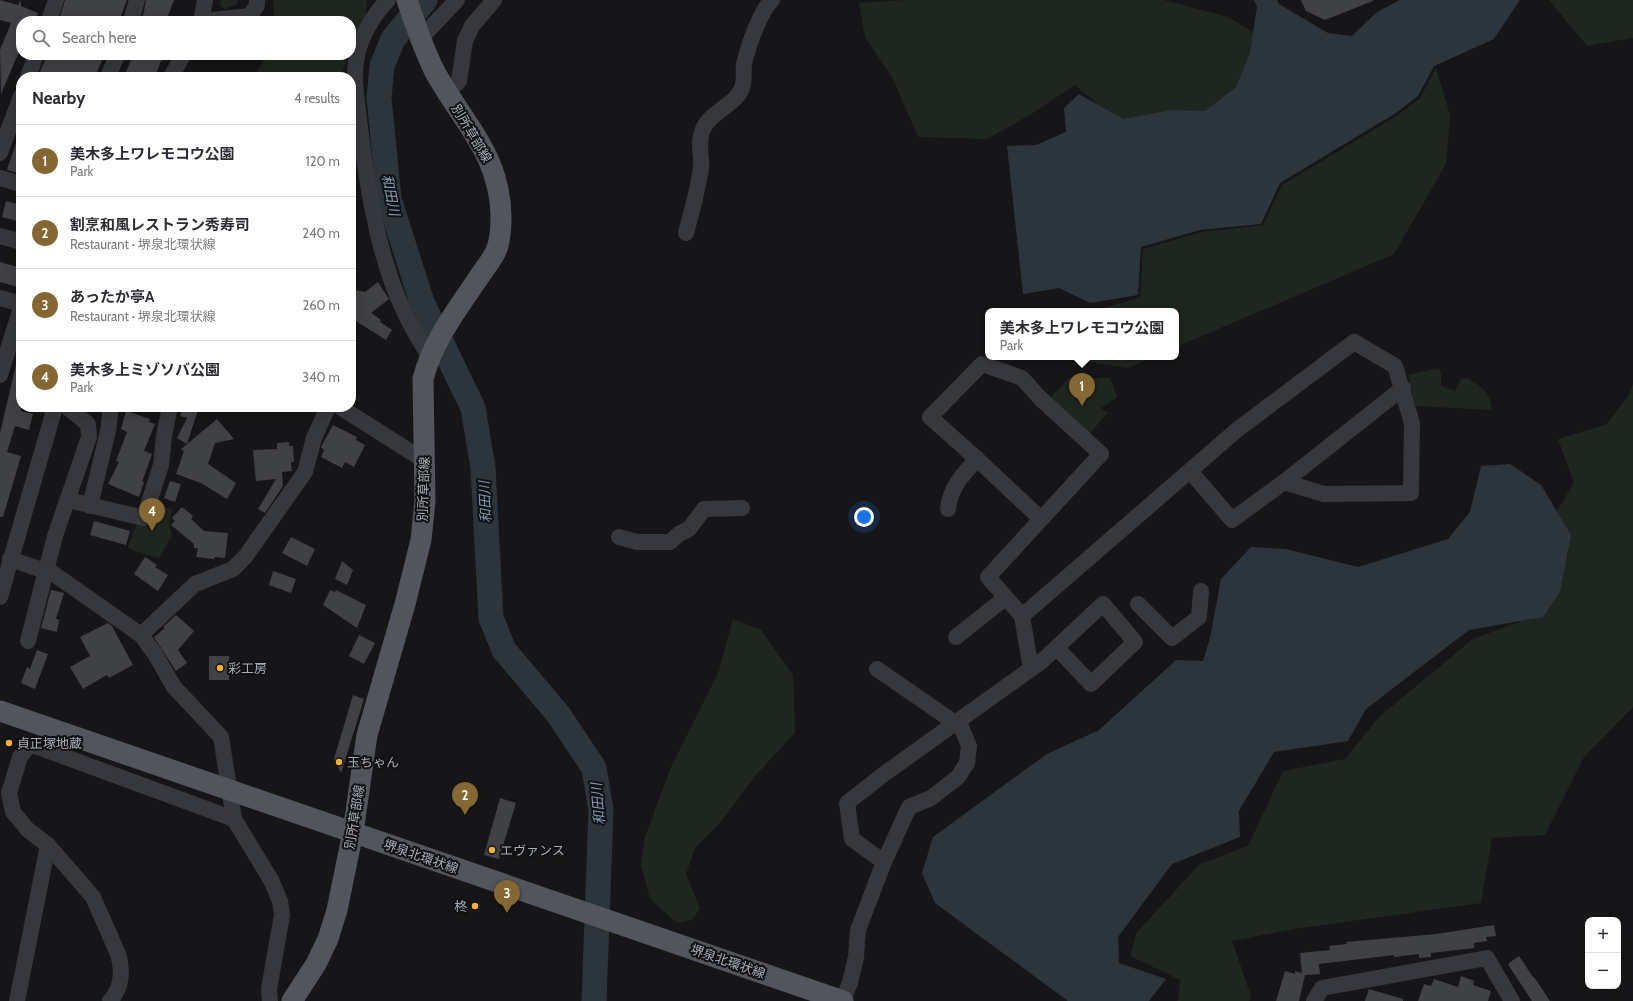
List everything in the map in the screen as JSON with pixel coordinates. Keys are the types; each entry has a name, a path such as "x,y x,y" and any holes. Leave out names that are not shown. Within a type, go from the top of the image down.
{"main road":[{"name":"別所草部線","path":"292,1001 316,964 328,939 337,910 353,832 367,735 405,604 420,540 425,501 423,379 431,353 453,316 496,251 501,224 501,201 492,164 477,135 447,92 419,36 407,0"},
{"name":"堺泉北環状線","path":"0,711 842,1001"}],"street":[{"path":"51,16 56,0"},
{"path":"132,16 137,0"},
{"path":"202,16 205,0"},
{"path":"250,16 257,5 257,0"},
{"path":"355,72 358,52 363,39 379,10 388,0"},
{"path":"419,36 457,0"},
{"path":"447,92 459,80 464,41 472,26 494,0"},
{"path":"686,233 701,166 699,141 703,128 717,111 734,99 743,87 744,64 758,24 767,4 772,0"},
{"path":"30,72 34,60"},
{"path":"110,72 115,60"},
{"path":"174,72 180,60"},
{"path":"356,83 364,166 384,256 402,308 431,353"},
{"path":"0,153 16,110"},
{"path":"0,178 16,183"},
{"path":"0,236 16,241"},
{"path":"0,298 16,303"},
{"path":"0,375 16,324"},
{"path":"1022,616 1238,429 1354,342 1395,366 1403,388 1412,423 1411,493 1324,494 1284,482"},
{"path":"1031,669 1022,616 988,577 1101,454 1040,398 1022,378 982,364 930,417 1041,519"},
{"path":"1190,471 1232,520 1284,482 1403,388"},
{"path":"0,597 8,554 53,412"},
{"path":"28,641 55,536 89,437 90,431 88,424 73,412"},
{"path":"90,506 108,431 110,412"},
{"path":"68,500 144,518 161,465 165,429 169,412"},
{"path":"141,635 195,584 233,569 245,558 305,472 314,438 326,412"},
{"path":"348,412 425,461"},
{"path":"948,509 948,503 957,482 977,459"},
{"path":"618,537 637,542 670,542 679,534 689,529 704,510 742,508"},
{"path":"8,554 47,571 141,635 155,654 174,688 222,737 234,819 271,880 280,901 282,915 269,989 270,1001"},
{"path":"1138,604 1172,638 1199,617 1201,591"},
{"path":"956,637 1005,598"},
{"path":"884,862 852,839 847,803 884,774 1031,669 1057,648 1103,604 1135,642 1091,684 1057,648"},
{"path":"842,1001 850,983 858,930 884,862 909,807 931,798 958,777 967,763 969,746 961,727 877,669"},
{"path":"110,1001 118,988 121,977 121,963 93,897 48,845 28,830 13,812 9,793 20,757 30,744 234,819"},
{"path":"17,1001 48,845"},
{"path":"1314,1001 1322,988 1487,958 1512,1001"}],"shaded area":[{"path":"221,0 238,0 236,5 225,9 220,6"},
{"path":"273,0 366,0 366,16 356,37 356,16 274,16"},
{"path":"905,0 1164,0 1228,17 1261,37 1240,98 1198,122 1123,126 1075,85 1030,115 987,139 918,137 892,77 865,37 859,3"},
{"path":"1254,0 1277,0 1279,4 1328,33 1352,36 1377,12 1400,0 1520,0 1494,39 1434,66 1418,96 1396,113 1280,183 1261,224 1200,230 1141,247 1138,295 1090,303 1059,288 1023,294 1007,146 1036,145 1066,132 1064,108 1079,94 1123,119 1172,110 1205,111 1236,87 1250,53 1257,7"},
{"path":"1549,0 1633,0 1633,38 1587,46"},
{"path":"264,60 346,60 343,72 256,72"},
{"path":"1436,68 1450,115 1446,164 1394,254 1179,346 1179,308 1105,308 1140,297 1143,249 1202,232 1263,225 1282,185 1398,115 1420,98"},
{"path":"1084,360 1146,360 1128,368"},
{"path":"1439,368 1441,374 1441,386 1455,391 1461,379 1467,378 1484,390 1490,399 1492,410 1415,406 1408,375"},
{"path":"1069,378 1110,378 1117,397 1101,408 1108,413 1090,433 1051,397"},
{"path":"1633,384 1633,707 1584,757 1545,835 1492,838 1481,903 1294,929 1232,941 1251,996 1249,1001 1178,1001 1180,980 1130,956 1137,932 1200,864 1248,846 1283,771 1345,759 1379,717 1473,639 1540,614 1568,553 1554,516 1574,483 1558,439 1607,424 1630,393"},
{"path":"1510,464 1541,485 1571,535 1560,592 1543,617 1469,630 1366,709 1348,741 1274,752 1239,811 1240,837 1172,864 1118,937 1119,963 1166,979 1149,1001 1068,1001 935,903 922,873 933,837 1047,754 1099,730 1176,660 1203,661 1210,638 1221,579 1251,547 1286,549 1358,567 1448,539 1470,512 1481,466"},
{"path":"157,505 172,509 169,525 172,536 159,558 134,551 128,547 137,523 150,527"},
{"path":"733,619 761,630 793,675 795,733 756,775 720,823 695,848 686,874 700,909 692,920 677,923 650,899 641,866 645,837 671,767 719,671"}],"building":[{"path":"0,0 18,5 21,0 21,6 38,13 37,16 16,16 16,59 1,94 0,50 11,23 0,20"},
{"path":"65,0 127,0 121,16 60,16"},
{"path":"146,0 174,0 168,16 143,16"},
{"path":"1301,0 1373,1 1325,20 1306,11"},
{"path":"45,60 102,60 97,72 40,72"},
{"path":"131,60 161,60 157,72 126,72"},
{"path":"16,143 16,173 7,170"},
{"path":"6,201 16,204 16,221 2,217"},
{"path":"0,262 16,267 16,287 0,282"},
{"path":"378,282 389,299 371,313 381,320 380,322 392,330 386,340 356,321 356,290 365,292"},
{"path":"16,364 16,412 33,414 29,430 15,426 7,452 21,456 3,517 0,517 0,433"},
{"path":"126,412 150,419 149,422 155,424 144,451 152,454 142,482 144,482 139,497 108,484 119,462 116,461 127,432 121,429"},
{"path":"181,412 197,412 187,444 177,438 187,418 180,416"},
{"path":"217,419 234,439 215,443 208,464 236,483 227,499 201,483 176,474 184,451 181,449"},
{"path":"333,425 357,437 356,440 365,445 354,467 345,462 342,468 321,457 324,450 321,447"},
{"path":"289,442 289,446 293,446 294,462 291,462 292,471 282,472 283,486 265,513 258,509 276,479 256,481 253,450 277,449 277,443"},
{"path":"170,481 181,484 175,502 164,498"},
{"path":"182,507 193,516 191,519 204,531 228,533 225,558 215,557 214,559 196,557 198,548 194,548 194,544 171,525 175,521 172,518"},
{"path":"94,521 130,531 126,545 90,535"},
{"path":"291,537 315,549 307,566 282,553"},
{"path":"145,557 157,565 155,567 168,575 158,591 134,574"},
{"path":"342,561 353,570 347,585 335,579"},
{"path":"273,571 296,579 291,593 269,585"},
{"path":"51,590 64,593 56,619 59,620 57,632 41,628"},
{"path":"330,590 335,592 336,590 366,605 357,628 323,605"},
{"path":"176,615 194,631 178,650 187,663 176,671 154,637 165,628 163,627"},
{"path":"108,623 112,626 133,665 109,678 107,675 83,689 70,667 90,656 80,637"},
{"path":"359,635 375,643 364,664 349,656"},
{"path":"37,650 48,654 35,689 21,683 27,667 30,669"},
{"path":"209,656 229,656 229,680 209,680"},
{"path":"353,695 364,699 341,773 334,759"},
{"path":"500,798 516,803 499,859 484,855"},
{"path":"1494,925 1496,936 1486,937 1487,941 1474,943 1474,948 1431,953 1431,957 1419,958 1419,954 1394,957 1394,955 1319,964 1320,974 1305,975 1299,1001 1276,1001 1285,971 1295,974 1295,971 1302,973 1300,953 1330,950 1329,946 1347,944 1346,942 1436,934"},
{"path":"1519,956 1550,1001 1532,1001 1509,966 1509,963"},
{"path":"1461,976 1474,981 1473,985 1491,991 1488,1001 1418,1001 1424,984 1431,986 1434,979 1458,987"},
{"path":"1369,989 1403,999 1403,1001 1365,1001"}],"waterway":[{"name":"和田川","path":"425,0 393,39 382,66 379,98 389,199 422,302 473,408 483,468 491,618 504,650 558,714 594,768 601,810 594,1001"}],"place":[{"name":"美木多上ワレモコウ公園","path":"1082,406"},
{"name":"美木多上ミゾソバ公園","path":"152,531"},
{"name":"彩工房","path":"220,668"},
{"name":"貞正塚地蔵","path":"9,743"},
{"name":"玉ちゃん","path":"339,762"},
{"name":"割烹和風レストラン秀寿司","path":"465,815"},
{"name":"エヴァンス","path":"492,850"},
{"name":"柊","path":"475,906"},
{"name":"あったか亭A","path":"507,913"}]}
